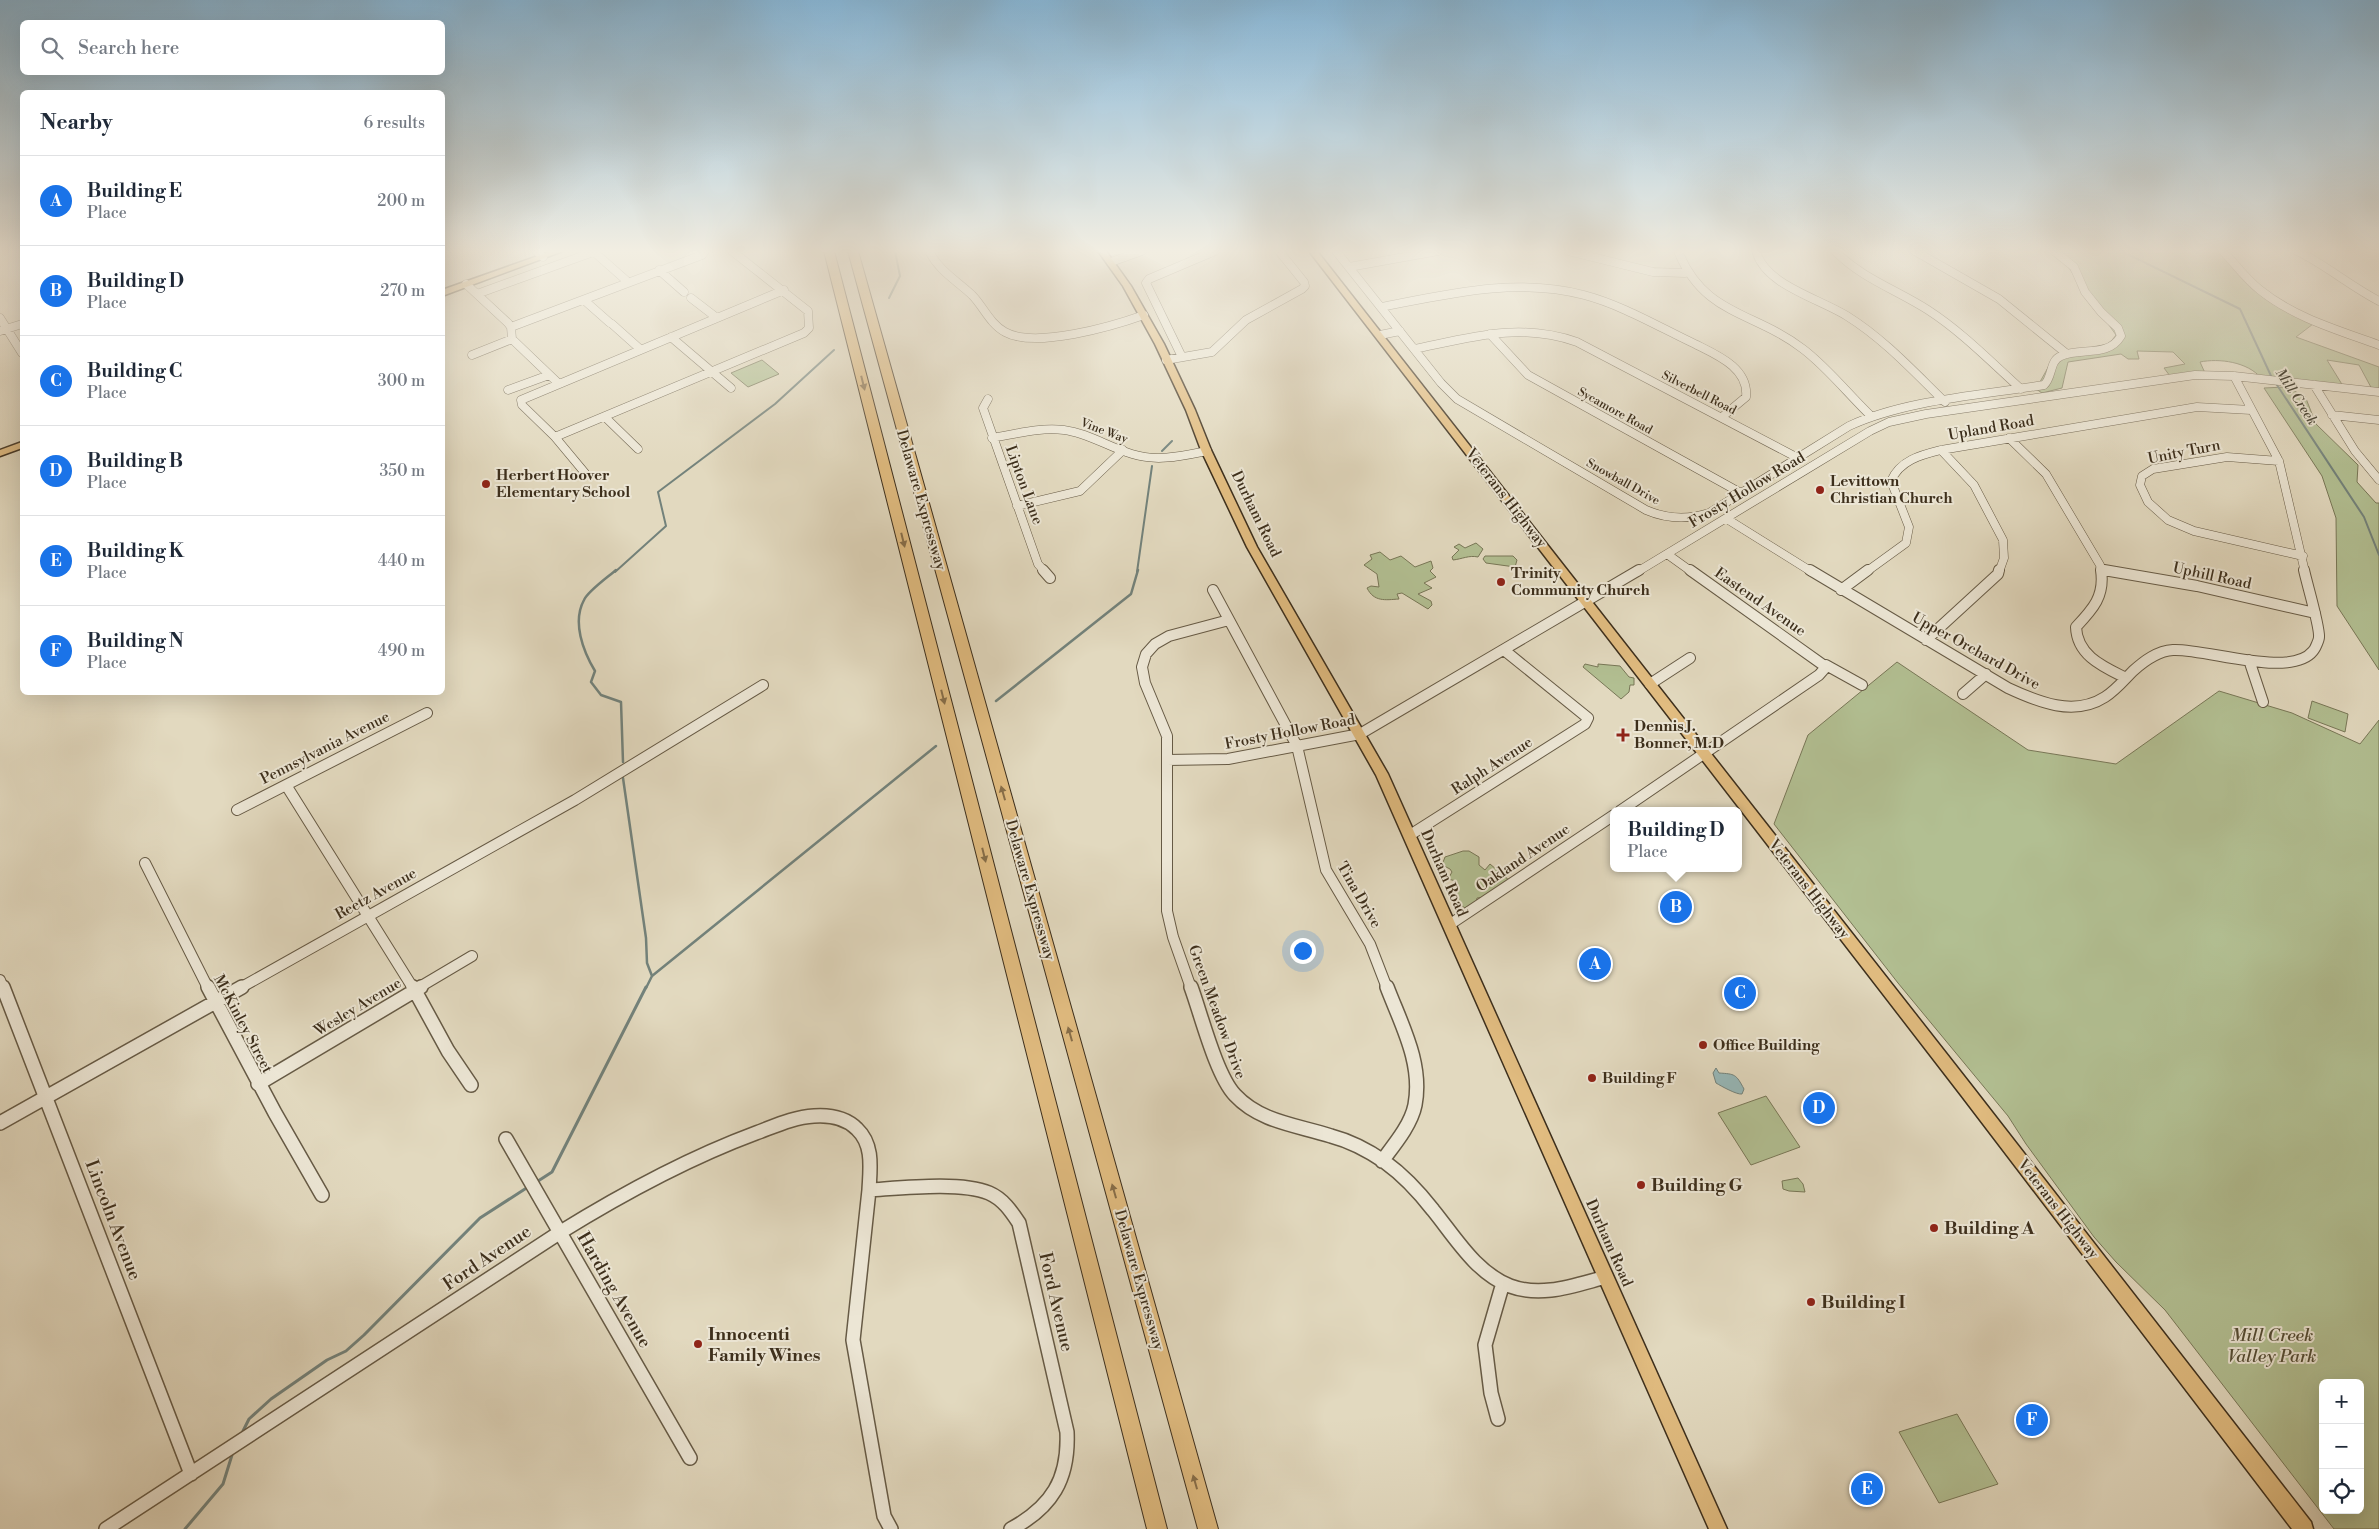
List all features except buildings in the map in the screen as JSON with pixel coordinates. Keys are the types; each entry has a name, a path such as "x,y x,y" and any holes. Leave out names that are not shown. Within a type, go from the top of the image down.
{"highway":[{"name":"Delaware Expressway","path":"846,322 1157,1529"},
{"name":"Delaware Expressway","path":"873,322 1208,1529"}],"main road":[{"name":"Durham Road","path":"1148,322 1188,403 1207,451 1237,510 1252,547 1382,774 1718,1529"},
{"name":"Veterans Highway","path":"1370,322 2304,1529"},
{"path":"0,453 20,446"}],"street":[{"path":"507,322 512,327 512,340 558,383"},
{"path":"512,327 524,322"},
{"path":"609,322 640,349"},
{"path":"585,473 555,437 522,405 521,400 706,322"},
{"path":"555,437 804,333 808,328 808,322"},
{"path":"996,322 1002,330 1010,335 1027,337 1090,331 1125,322"},
{"path":"1165,322 1182,357"},
{"path":"1166,360 1212,352 1243,322"},
{"name":"Snowball Drive","path":"1393,322 1441,383 1463,403 1652,512 1678,518 1696,517 1709,513 1849,426 1870,416 2021,389 2049,382 2057,358 2067,354"},
{"path":"1649,322 1734,367 1743,377 1747,386 1746,397 1722,418"},
{"path":"1757,322 1803,349 1870,416"},
{"path":"1856,322 1871,332 1945,402"},
{"path":"1945,322 2021,389"},
{"path":"2028,322 2067,354 2112,346 2121,336 2118,328 2112,322"},
{"path":"2321,322 2379,345"},
{"path":"20,325 4,330 20,350"},
{"name":"Silverbell Road","path":"1415,349 1524,329 1545,331 1567,337 1798,458"},
{"path":"1380,335 1400,331"},
{"name":"Sycamore Road","path":"1490,334 1528,375 1741,493"},
{"path":"671,337 731,388"},
{"path":"472,355 512,340"},
{"path":"508,390 549,375"},
{"name":"Frosty Hollow Road","path":"1167,760 1228,759 1360,734 1727,519 1870,431 1901,418 2169,377 2195,375 2234,376 2379,392"},
{"name":"Upper Orchard Drive","path":"1727,519 1841,590 1986,674 2036,700 2058,706 2090,705 2104,699 2150,656 2166,650 2190,650 2249,660 2288,663 2312,655 2318,646 2320,638 2303,556 2279,461 2234,376"},
{"path":"2314,386 2355,451 2379,480"},
{"name":"Lipton Lane","path":"988,399 983,408 992,438 1038,564 1050,578"},
{"name":"Upland Road","path":"1841,590 1906,543 1909,537 1909,525 1892,487 1892,476 1898,469 1926,453 2197,407 2251,410"},
{"path":"2332,415 2379,420"},
{"path":"606,417 638,449"},
{"name":"Vine Way","path":"992,438 1049,428 1067,430 1149,458 1169,458 1207,451"},
{"path":"2009,438 2051,481 2095,554 2102,570 2102,584 2098,599 2093,609 2076,627 2076,636 2087,654 2126,678"},
{"path":"1017,506 1080,491 1123,450"},
{"path":"1926,640 1998,574 2004,558 2003,540 1974,485 1941,450"},
{"name":"Unity Turn","path":"2279,461 2227,456 2153,469 2143,475 2140,488 2158,513 2183,528 2303,556"},
{"name":"Eastend Avenue","path":"1667,554 1826,665 1862,686"},
{"name":"Uphill Road","path":"2102,570 2197,586 2315,613"},
{"name":"Tina Drive","path":"1213,590 1297,746 1326,870 1370,944 1415,1062 1417,1092 1413,1112 1401,1135 1382,1161"},
{"name":"Green Meadow Drive","path":"1229,620 1164,638 1145,655 1141,665 1142,674 1166,730 1168,919 1224,1080 1241,1102 1264,1117 1339,1138 1382,1161 1415,1189 1463,1248 1491,1275 1503,1283 1526,1290 1548,1291 1606,1277"},
{"name":"Ralph Avenue","path":"1410,835 1585,724 1588,718 1504,650"},
{"path":"1650,684 1690,658"},
{"path":"2249,660 2263,702"},
{"path":"1626,807 1818,675 1826,665"},
{"path":"1963,694 1986,674"},
{"name":"Reetz Avenue","path":"0,1123 575,800 764,685"},
{"name":"Pennsylvania Avenue","path":"237,810 427,713"},
{"path":"286,785 414,990 448,1051 471,1085"},
{"name":"Oakland Avenue","path":"1449,925 1610,818"},
{"name":"McKinley Street","path":"145,863 214,1002 258,1084 322,1195"},
{"name":"Wesley Avenue","path":"258,1084 472,956"},
{"name":"Lincoln Avenue","path":"0,980 191,1474"},
{"name":"Ford Avenue","path":"106,1529 559,1233 625,1192 686,1161 743,1138 802,1118 814,1116 838,1118 856,1128 863,1136 871,1162 853,1340 884,1516 891,1529"},
{"name":"Harding Avenue","path":"506,1139 690,1458"},
{"name":"Ford Avenue","path":"869,1190 972,1187 996,1196 1014,1214 1018,1223 1068,1443 1063,1474 1056,1491 1035,1515 1011,1529"},
{"path":"1498,1419 1491,1393 1485,1346 1503,1283"}],"green space":[{"path":"2107,322 2310,322 2313,324 2296,337 2379,367 2379,391 2373,391 2359,365 2327,360 2343,386 2261,378 2249,368 2224,361 2200,362 2205,373 2170,376 2164,368 2185,364 2173,352 2137,351 2139,359 2128,359 2121,354 2068,362 2062,388 2042,393 2036,389 2055,355 2109,344 2116,335"},
{"path":"762,360 779,374 748,387 731,373"},
{"path":"2285,387 2305,396 2316,424 2358,465 2357,482 2376,503 2379,503 2379,670 2337,606 2336,518 2322,476 2264,388"},
{"path":"1476,543 1483,549 1478,557 1453,560 1452,557 1459,550 1454,547 1459,544 1465,548"},
{"path":"1380,552 1390,560 1401,556 1415,567 1431,561 1433,568 1430,571 1436,577 1424,583 1432,588 1418,594 1431,601 1432,605 1428,609 1402,593 1397,594 1399,599 1385,600 1377,598 1370,593 1367,588 1371,586 1379,587 1377,574 1364,565 1372,559 1370,555"},
{"path":"1485,556 1513,556 1517,560 1515,567 1486,563 1483,559"},
{"name":"Mill Creek Valley Park","path":"1897,662 2028,750 2116,764 2219,691 2292,713 2360,744 2379,720 2379,1529 2334,1529 2322,1514 2364,1514 2364,1379 2319,1379 2319,1510 2165,1310 2116,1262 2094,1237 2026,1144 2008,1116 1898,983 1774,824 1808,735"},
{"path":"1585,664 1598,667 1598,664 1620,666 1629,677 1634,678 1634,685 1630,685 1629,692 1621,699 1583,667"},
{"path":"2312,701 2348,714 2345,732 2308,718"},
{"path":"1469,851 1479,857 1479,865 1485,870 1490,864 1510,881 1485,897 1477,898 1476,903 1466,909 1456,901 1454,887 1458,884 1456,881 1448,879 1452,872 1442,865 1445,857"},
{"path":"1766,1096 1800,1147 1751,1165 1718,1113"},
{"path":"1798,1178 1803,1184 1805,1192 1783,1189 1782,1181"},
{"path":"1957,1414 1998,1484 1939,1503 1899,1432"}],"water":[{"path":"1716,1068 1719,1073 1732,1075 1739,1080 1744,1089 1742,1094 1733,1092 1716,1083 1713,1073"}],"waterway":[{"name":"Mill Creek","path":"2246,322 2272,378"},
{"path":"615,572 666,526 658,492 775,404 834,350"},
{"name":"Mill Creek","path":"2275,382 2364,517 2379,555"},
{"path":"1162,451 1172,441"},
{"path":"1137,572 1152,466"},
{"path":"616,570 586,596 581,609 579,627 583,646 595,671 591,682 601,695 621,702 623,762"},
{"path":"996,701 1131,594 1138,570"},
{"path":"652,976 936,746"},
{"path":"623,778 646,938 647,963 652,976"},
{"path":"646,988 652,976"},
{"path":"535,1183 552,1172 646,987"},
{"path":"243,1431 249,1419 271,1399 327,1360 346,1351 364,1335 480,1218 528,1187"},
{"path":"185,1529 223,1484 232,1455"}],"place":[{"name":"Herbert Hoover Elementary School","path":"486,484"},
{"name":"Levittown Christian Church","path":"1820,490"},
{"name":"Trinity Community Church","path":"1501,582"},
{"name":"Dennis J. Bonner, M.D","path":"1623,735"},
{"name":"Building D","path":"1676,907"},
{"name":"Building E","path":"1595,964"},
{"name":"Building C","path":"1740,993"},
{"name":"Office Building","path":"1703,1045"},
{"name":"Building F","path":"1592,1078"},
{"name":"Building B","path":"1819,1108"},
{"name":"Building G","path":"1641,1185"},
{"name":"Building A","path":"1934,1228"},
{"name":"Building I","path":"1811,1302"},
{"name":"Innocenti Family Wines","path":"698,1344"},
{"name":"Building N","path":"2032,1420"},
{"name":"Building K","path":"1867,1489"}]}
